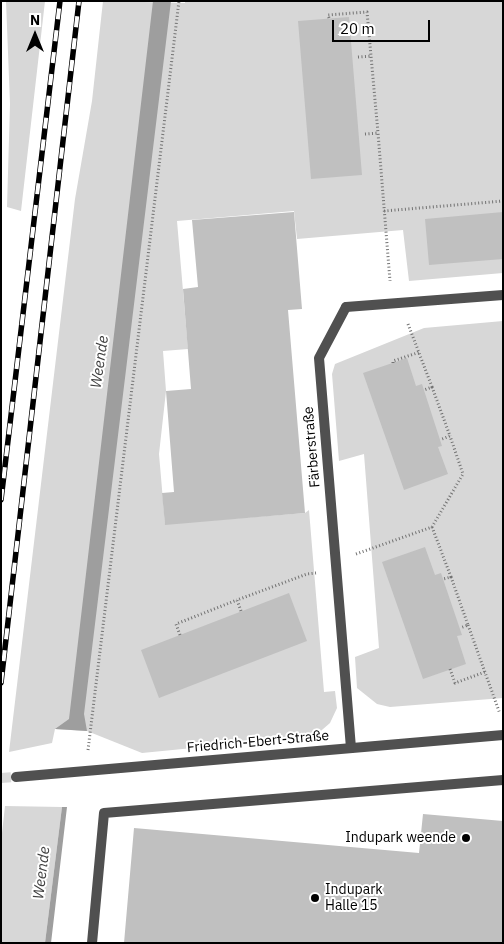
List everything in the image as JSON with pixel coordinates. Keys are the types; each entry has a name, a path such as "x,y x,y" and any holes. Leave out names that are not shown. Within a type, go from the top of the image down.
{"street":[{"name":"Färberstraße","path":"351,748 319,358 346,306 503,294"},
{"name":"Friedrich-Ebert-Straße","path":"16,777 503,735"},
{"path":"92,943 104,813 503,780"}],"path":[{"path":"84,772 92,731 179,1"},
{"path":"180,635 176,624 307,574 325,573 336,562 432,527 463,474 411,328 392,303 367,12 328,15 328,18"},
{"path":"358,57 371,56"},
{"path":"365,134 378,133"},
{"path":"384,211 503,200"},
{"path":"461,204 462,210"},
{"path":"394,363 393,361 420,352"},
{"path":"424,390 432,387"},
{"path":"442,439 450,436"},
{"path":"432,527 503,723"},
{"path":"443,579 451,578"},
{"path":"237,600 242,612"},
{"path":"460,628 468,626"},
{"path":"450,669 455,683 485,672"}],"shaded area":[{"path":"6,1 45,1 21,211 7,207 10,104"},
{"path":"103,1 185,3 185,1 503,1 503,273 409,281 403,230 297,239 294,211 177,221 188,349 163,351 166,391 159,454 165,524 305,513 309,510 324,692 335,691 337,708 330,723 315,736 142,753 87,731 55,729 52,743 9,752 75,199 92,101"},
{"path":"153,1 171,1 84,714 87,731 55,729 69,719"},
{"path":"503,321 503,698 390,707 377,704 357,688 355,657 379,648 364,454 339,461 332,374 335,364 424,328"},
{"path":"5,806 62,807 45,943 1,943 1,842"},
{"path":"62,807 67,807 51,943 45,943"}],"building":[{"path":"349,17 362,175 311,179 298,21"},
{"path":"294,212 302,309 288,310 305,513 165,525 162,493 174,492 166,391 191,389 183,289 198,287 192,220"},
{"path":"503,212 503,259 429,265 425,219"},
{"path":"407,358 416,386 422,384 442,446 438,447 448,474 404,490 363,373"},
{"path":"425,547 435,575 441,573 462,635 457,636 466,664 423,679 382,562"},
{"path":"289,593 307,641 159,698 141,650"},
{"name":"Indupark Halle 15","path":"423,814 503,821 503,943 124,943 134,828 419,853"}],"tunnel":[{"path":"1,778 16,777"}],"railway":[{"path":"1,500 60,1"},
{"path":"1,683 79,1"}],"place":[{"name":"Indupark weende","path":"466,838"},
{"name":"Indupark Halle 15","path":"315,898"}],"water label":[{"name":"Weende","path":"100,362"},
{"name":"Weende","path":"42,873"}]}
